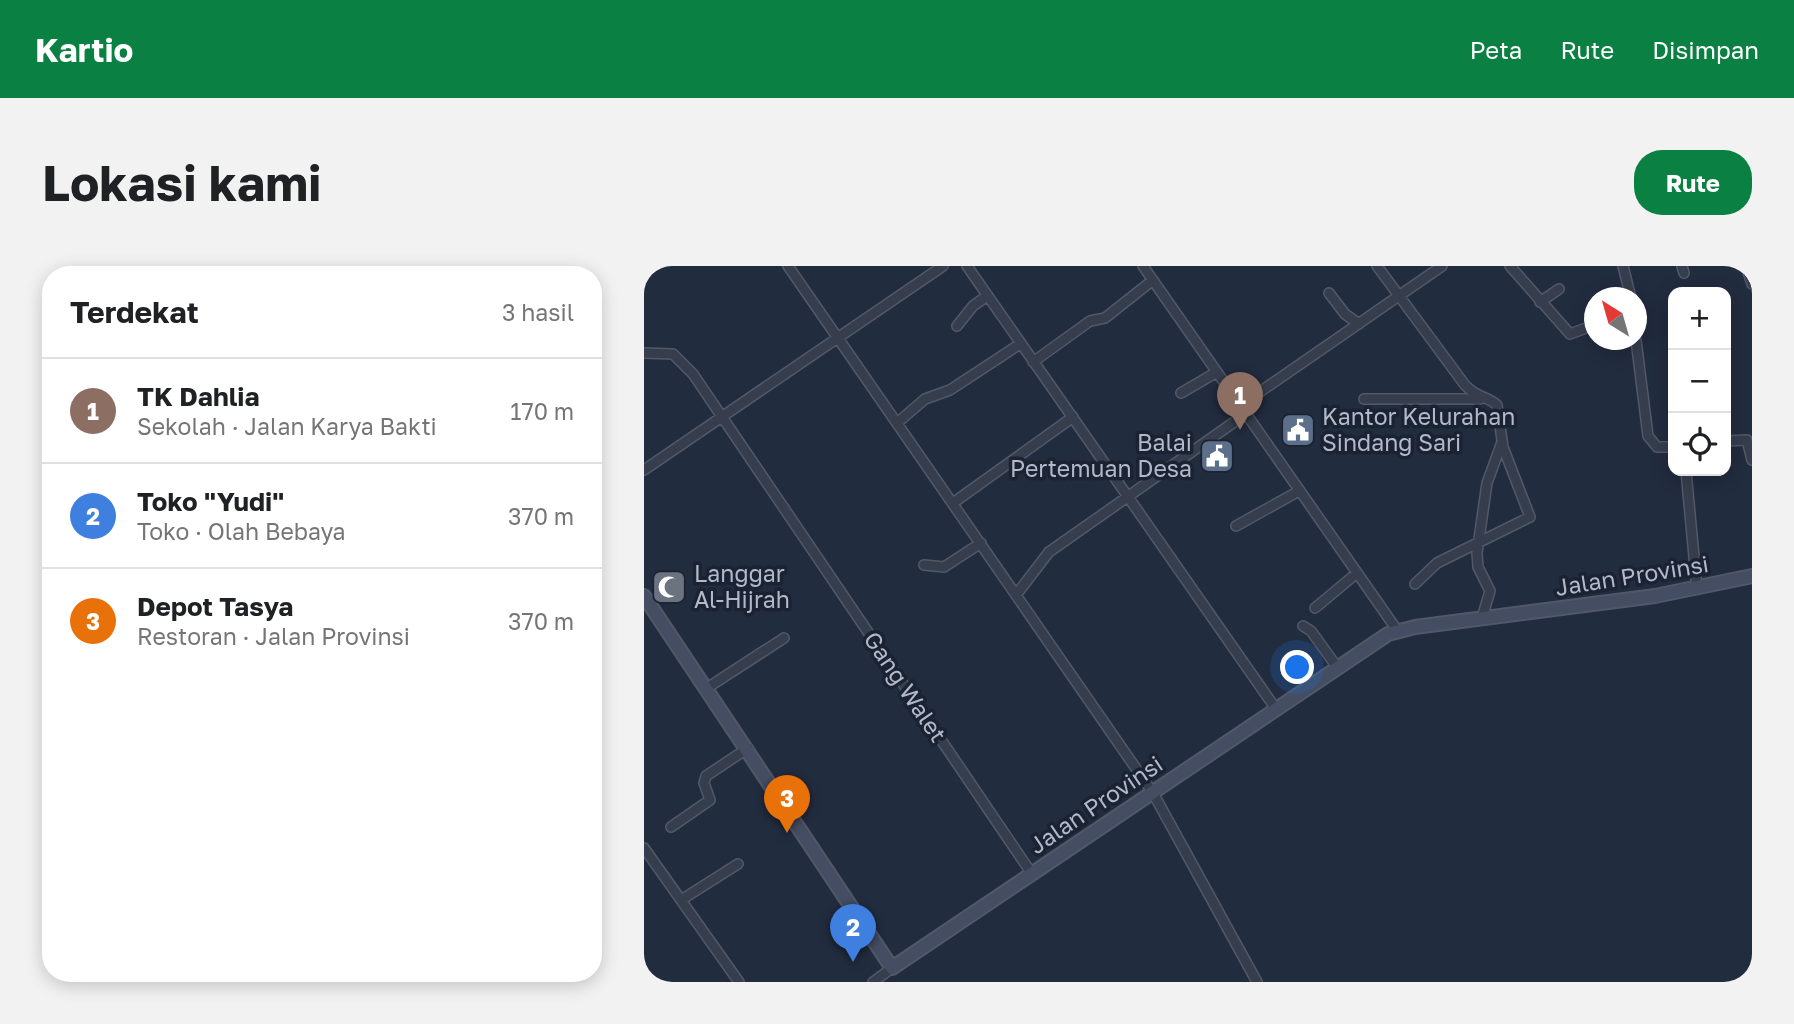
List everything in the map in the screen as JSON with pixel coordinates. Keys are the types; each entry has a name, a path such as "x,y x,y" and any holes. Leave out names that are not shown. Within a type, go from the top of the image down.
{"main road":[{"name":"Jalan Provinsi","path":"894,966 1337,667 1397,630 1697,589 1752,576"},
{"path":"644,596 894,966"}],"street":[{"path":"788,266 1153,793 1257,982"},
{"path":"644,470 943,266"},
{"path":"967,266 1276,709"},
{"path":"1143,266 1397,630"},
{"path":"1377,266 1465,386 1480,399"},
{"path":"1016,595 1049,552 1442,266"},
{"path":"1510,266 1570,334 1584,329"},
{"path":"1623,266 1628,287"},
{"path":"1746,266 1752,284"},
{"path":"1033,362 1090,321 1105,318 1153,281"},
{"path":"1540,302 1559,289"},
{"path":"1329,293 1345,314 1359,324"},
{"path":"957,326 973,306 987,296"},
{"path":"898,423 925,399 950,390 1020,344"},
{"path":"1637,350 1648,436 1657,447 1668,447"},
{"name":"Gang Walet","path":"644,354 673,354 682,360 1032,874"},
{"path":"1181,393 1217,372"},
{"path":"1364,399 1492,401 1499,410 1502,442 1530,517 1437,563 1415,584"},
{"path":"953,503 1073,417"},
{"path":"1731,440 1750,438 1752,460"},
{"path":"1482,618 1490,592 1478,567 1487,482 1502,442"},
{"path":"1686,476 1697,589"},
{"path":"1236,526 1299,491"},
{"path":"923,565 944,566 981,543"},
{"path":"1315,608 1357,573"},
{"path":"1303,626 1311,631 1337,667"},
{"path":"707,688 784,638"},
{"path":"671,827 710,800 704,783 706,776 748,748"},
{"path":"644,848 739,982"},
{"path":"681,900 738,864"},
{"path":"873,982 894,966"}],"place":[{"name":"TK Dahlia","path":"1240,430"},
{"name":"Kantor Kelurahan Sindang Sari","path":"1298,430"},
{"name":"Balai Pertemuan Desa","path":"1217,456"},
{"name":"Langgar Al-Hijrah","path":"669,587"},
{"name":"Depot Tasya","path":"787,833"},
{"name":"Toko \"Yudi\"","path":"853,962"}]}
